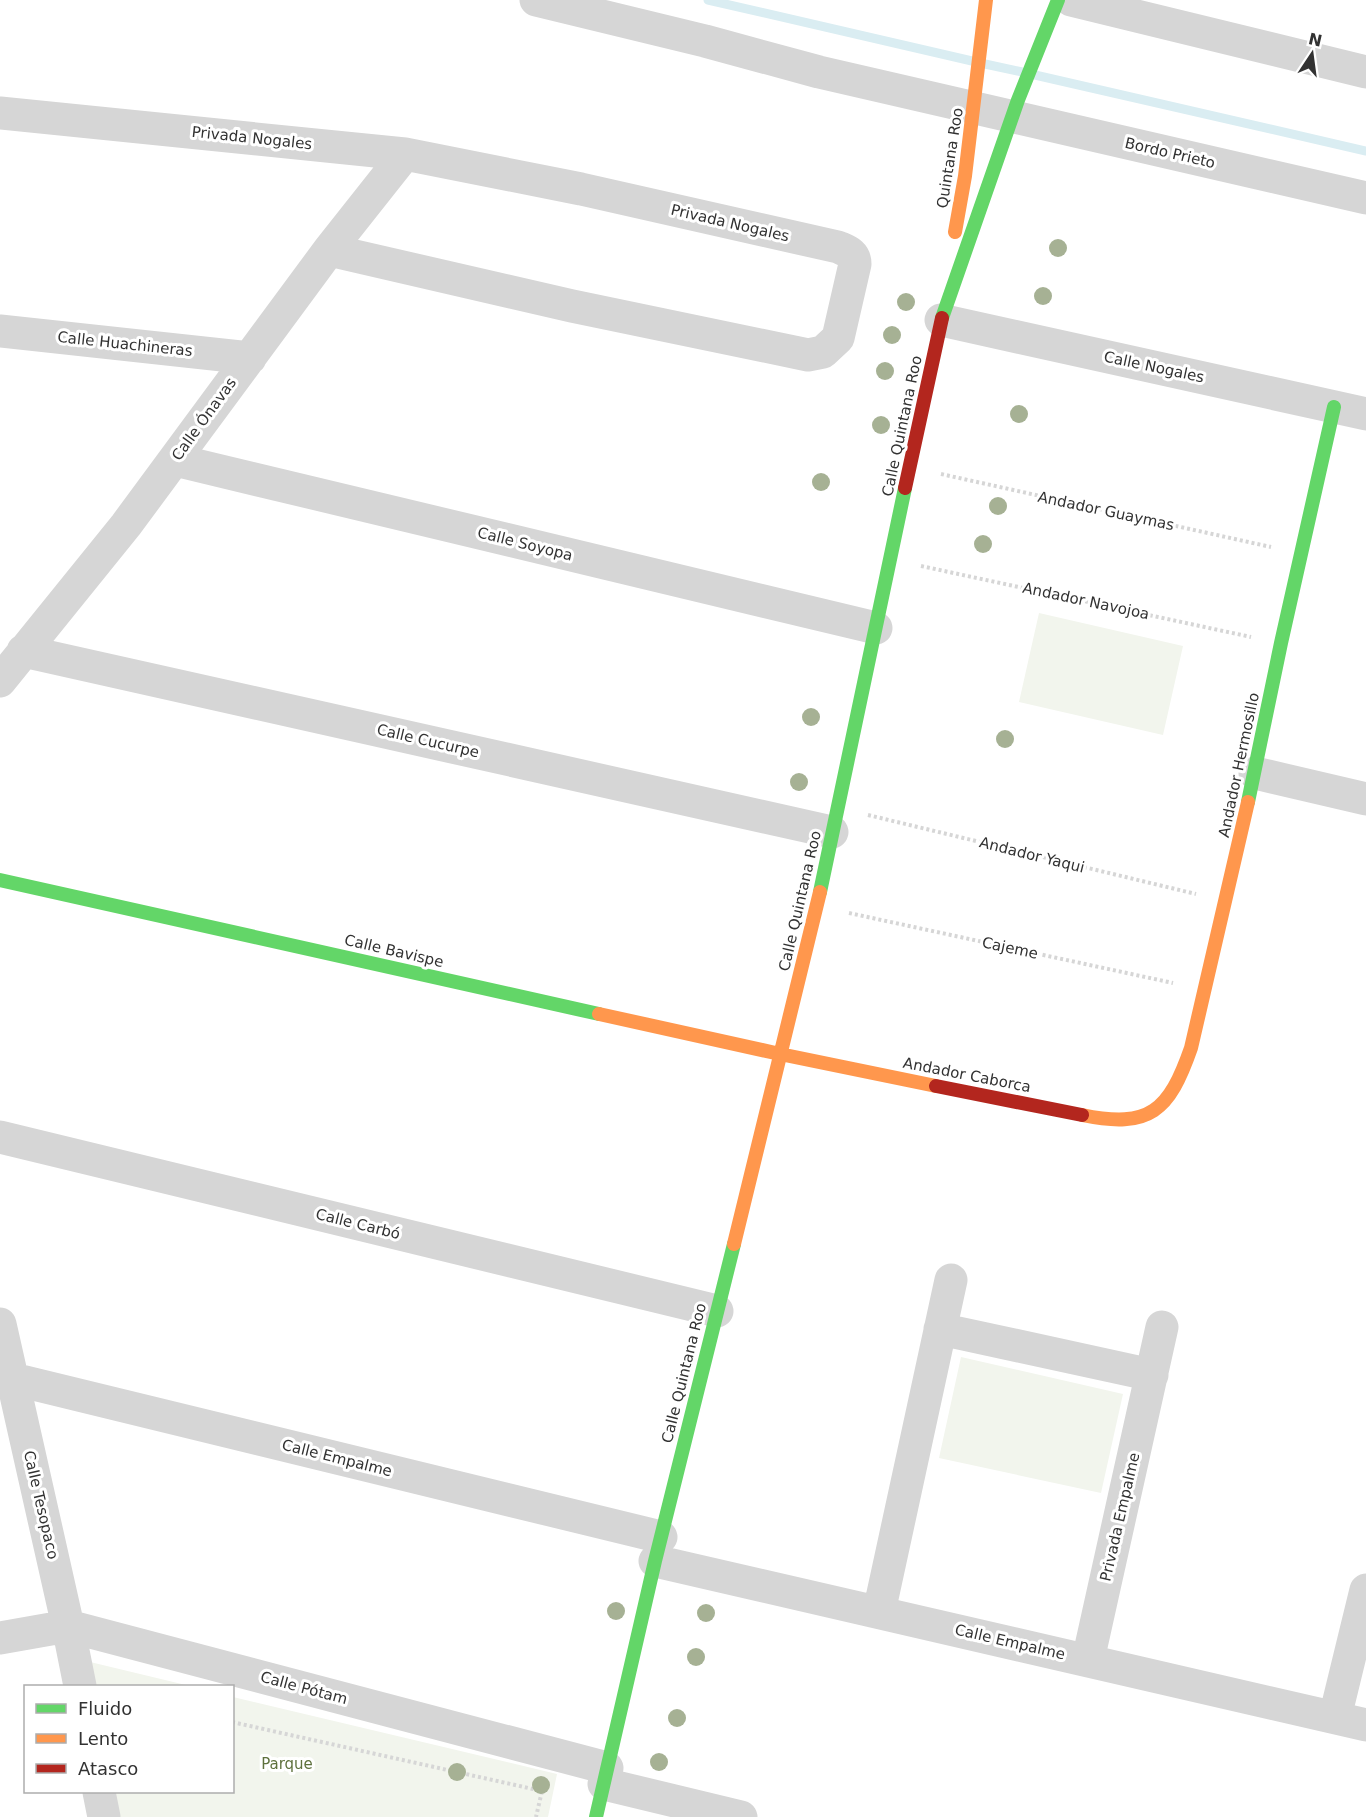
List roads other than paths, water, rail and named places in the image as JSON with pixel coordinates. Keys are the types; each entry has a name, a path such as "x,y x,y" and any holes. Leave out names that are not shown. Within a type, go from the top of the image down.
{"main road":[{"name":"Calle Quintana Roo","path":"596,1817 658,1549 817,906 941,320 1015,108 1060,11 1058,0"},
{"name":"Quintana Roo","path":"941,320 975,97 986,4"},
{"name":"Andador Hermosillo","path":"1148,1116 1161,1107 1174,1090 1191,1048 1255,773 1281,643 1334,407"},
{"name":"Calle Bavispe","path":"0,880 780,1054"},
{"name":"Andador Caborca","path":"780,1054 1101,1119 1132,1120 1148,1116"}],"street":[{"name":"Bordo Prieto","path":"536,0 705,40 819,72 975,97 1366,198"},
{"path":"1060,11 1366,72"},
{"name":"Privada Nogales","path":"0,113 405,154 581,189 838,247 853,256 855,264 838,338 823,352 808,355 572,306 329,250"},
{"name":"Calle Ónavas","path":"0,681 126,525 329,250 405,154"},
{"name":"Calle Nogales","path":"941,320 1366,414"},
{"name":"Calle Huachineras","path":"0,331 250,358"},
{"name":"Calle Soyopa","path":"175,460 876,628"},
{"name":"Calle Cucurpe","path":"23,651 835,820"},
{"path":"1255,773 1366,799"},
{"name":"Calle Carbó","path":"0,1137 717,1311"},
{"path":"879,1612 951,1280"},
{"name":"Calle Tesopaco","path":"0,1324 80,1685"},
{"name":"Privada Empalme","path":"1088,1660 1162,1326"},
{"path":"940,1329 1152,1374"},
{"name":"Calle Empalme","path":"13,1379 658,1549 879,1612 1351,1721"},
{"path":"1351,1721 1366,1590"},
{"name":"Calle Pótam","path":"0,1638 68,1626 605,1776 741,1817"},
{"path":"99,1793 104,1817"}],"waterway":[{"path":"708,0 972,61"},
{"path":"985,64 1022,72"},
{"path":"1035,75 1366,151"}],"park label":[{"name":"Parque","path":"287,1764"}]}
